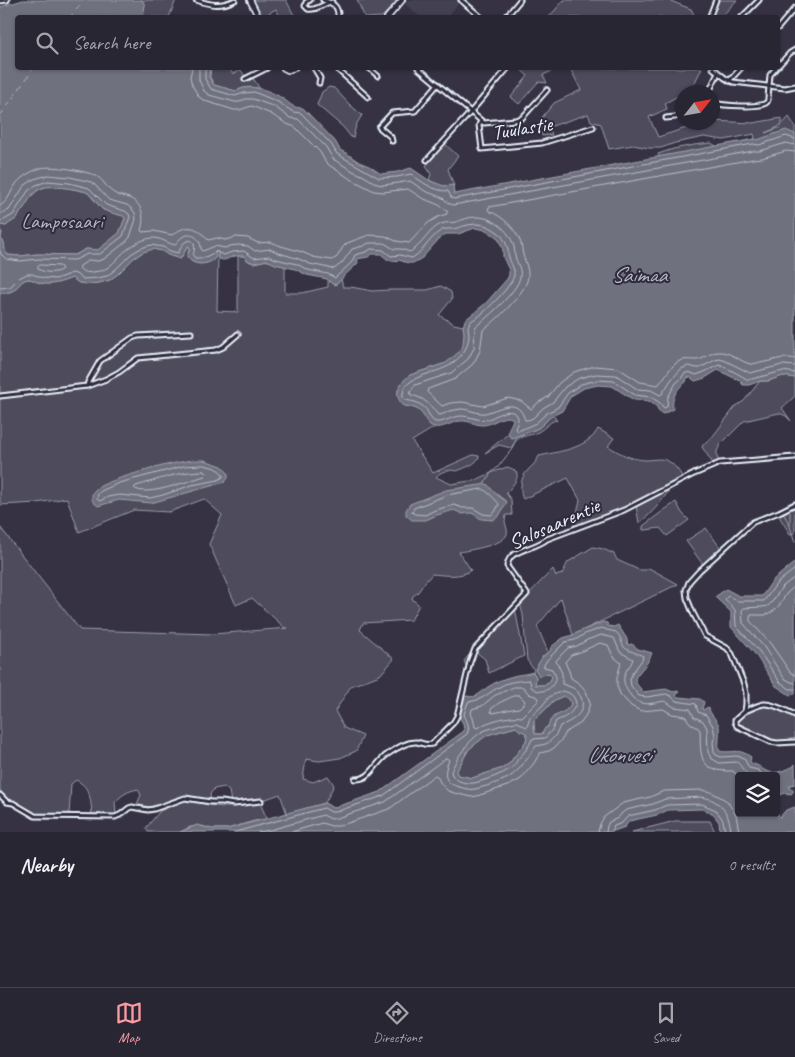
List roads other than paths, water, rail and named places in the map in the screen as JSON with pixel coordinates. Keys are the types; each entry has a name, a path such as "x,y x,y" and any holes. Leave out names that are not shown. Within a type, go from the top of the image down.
{"street":[{"path":"0,1 5,0"},
{"path":"196,0 216,5 235,0"},
{"path":"250,0 258,15"},
{"path":"310,0 306,2 308,10 313,10 332,2"},
{"path":"323,0 332,2 336,6 338,15"},
{"path":"390,15 402,0"},
{"path":"461,0 478,15"},
{"path":"508,15 520,0"},
{"path":"710,15 716,0"},
{"path":"744,15 759,0"},
{"path":"780,26 795,8"},
{"path":"780,64 795,50"},
{"path":"245,80 263,70"},
{"path":"315,70 320,78 319,83"},
{"path":"338,70 368,97"},
{"path":"371,70 378,76"},
{"path":"420,70 484,124 522,118 547,90"},
{"path":"427,160 506,70"},
{"path":"715,70 730,80 743,84 785,88 795,86"},
{"path":"730,80 739,70"},
{"path":"720,104 751,106 765,103 768,101 770,75 774,70"},
{"path":"712,85 718,73"},
{"path":"392,141 391,137 379,127 392,113 415,111 438,84"},
{"path":"666,118 675,117"},
{"name":"Tuulastie","path":"481,121 482,149 542,143 594,127"},
{"path":"87,386 100,361 132,338 190,333"},
{"path":"0,396 87,386 119,372 138,358 216,350 223,347 238,334"},
{"name":"Salosaarentie","path":"355,779 361,779 368,775 386,755 407,744 415,742 427,745 432,744 453,723 457,716 475,649 527,594 508,566 511,556 541,544 548,539 624,510 694,474 720,463 795,457"},
{"path":"745,711 746,693 744,684 732,654 727,648 705,636 693,613 686,590 689,582 699,571 753,522 795,504"},
{"path":"795,715 768,704 763,704 745,711 735,720 737,726 771,742 795,742"},
{"path":"0,795 7,802 13,803 35,816 62,817 115,817 132,807 148,810 185,798 234,804 261,801"}],"water":[{"name":"Saimaa","path":"23,0 142,0 145,5 143,15 15,15 15,70 210,70 209,77 214,85 236,91 247,88 259,88 277,95 294,106 303,108 335,141 340,150 381,174 411,168 430,181 444,186 453,185 454,194 757,140 786,130 795,134 795,378 783,376 768,381 743,385 740,380 718,370 705,378 695,381 690,377 687,378 686,382 675,394 673,409 663,414 649,401 634,400 612,386 598,385 584,388 571,396 562,411 550,417 539,428 512,438 508,432 513,420 508,417 501,418 487,425 460,421 441,427 434,427 427,422 421,412 412,407 404,406 400,402 398,389 410,375 446,363 460,351 463,345 465,320 486,303 509,275 498,238 486,230 475,228 458,234 446,234 422,258 413,263 388,260 381,254 372,254 368,257 357,259 357,264 335,285 327,279 307,275 267,260 254,263 247,260 244,256 234,256 222,260 218,258 218,252 216,251 216,257 212,261 202,264 196,263 187,256 190,249 188,246 180,259 153,249 143,252 110,280 99,283 79,283 72,278 48,284 28,279 8,293 0,293 0,230 2,233 1,239 4,242 5,251 8,255 75,255 86,249 98,250 119,233 125,218 101,208 92,196 86,192 46,187 40,189 32,196 15,219 6,226 0,225 0,7"},
{"path":"204,460 222,466 228,473 228,478 225,482 151,503 119,500 98,506 93,502 93,492 108,483 162,466 186,461"},
{"path":"487,484 507,502 499,516 493,520 481,519 472,513 462,514 454,510 426,520 412,520 406,515 406,510 410,504 446,490"},
{"path":"795,562 795,694 790,695 776,686 755,654 731,627 731,612 715,597 726,589 739,596 762,596 773,580"},
{"name":"Ukonvesi","path":"603,622 607,623 608,626 614,627 618,625 627,639 628,645 632,644 638,649 652,653 635,679 643,692 666,689 673,692 678,691 679,693 676,695 678,697 700,699 704,702 702,709 709,708 719,726 719,751 742,752 751,757 750,761 752,764 770,772 735,772 735,817 780,817 786,810 795,807 795,832 720,832 719,822 712,813 702,809 668,810 657,815 629,821 625,827 611,832 180,832 197,825 212,829 227,829 325,803 333,808 380,792 464,731 459,714 464,697 476,696 490,686 515,675 533,672 536,677 535,685 549,683 552,677 549,673 539,676 535,669 543,656 550,651 551,647 563,638","holes":["563,696 569,699 571,704 568,708 555,716 542,734 535,734 534,720 553,701","516,727 526,733 526,741 510,763 503,768 472,778 458,775 456,772 469,749 487,735"]},
{"name":"Ukonvesi","path":"795,764 795,784 790,785 789,788 793,789 793,792 791,794 785,793 780,795 780,772 777,772"}],"waterway":[{"path":"484,484 512,449 516,437"},
{"path":"788,508 790,527 795,542"},
{"path":"782,511 790,525"}],"park label":[{"name":"Lamposaari","path":"62,221"}]}
